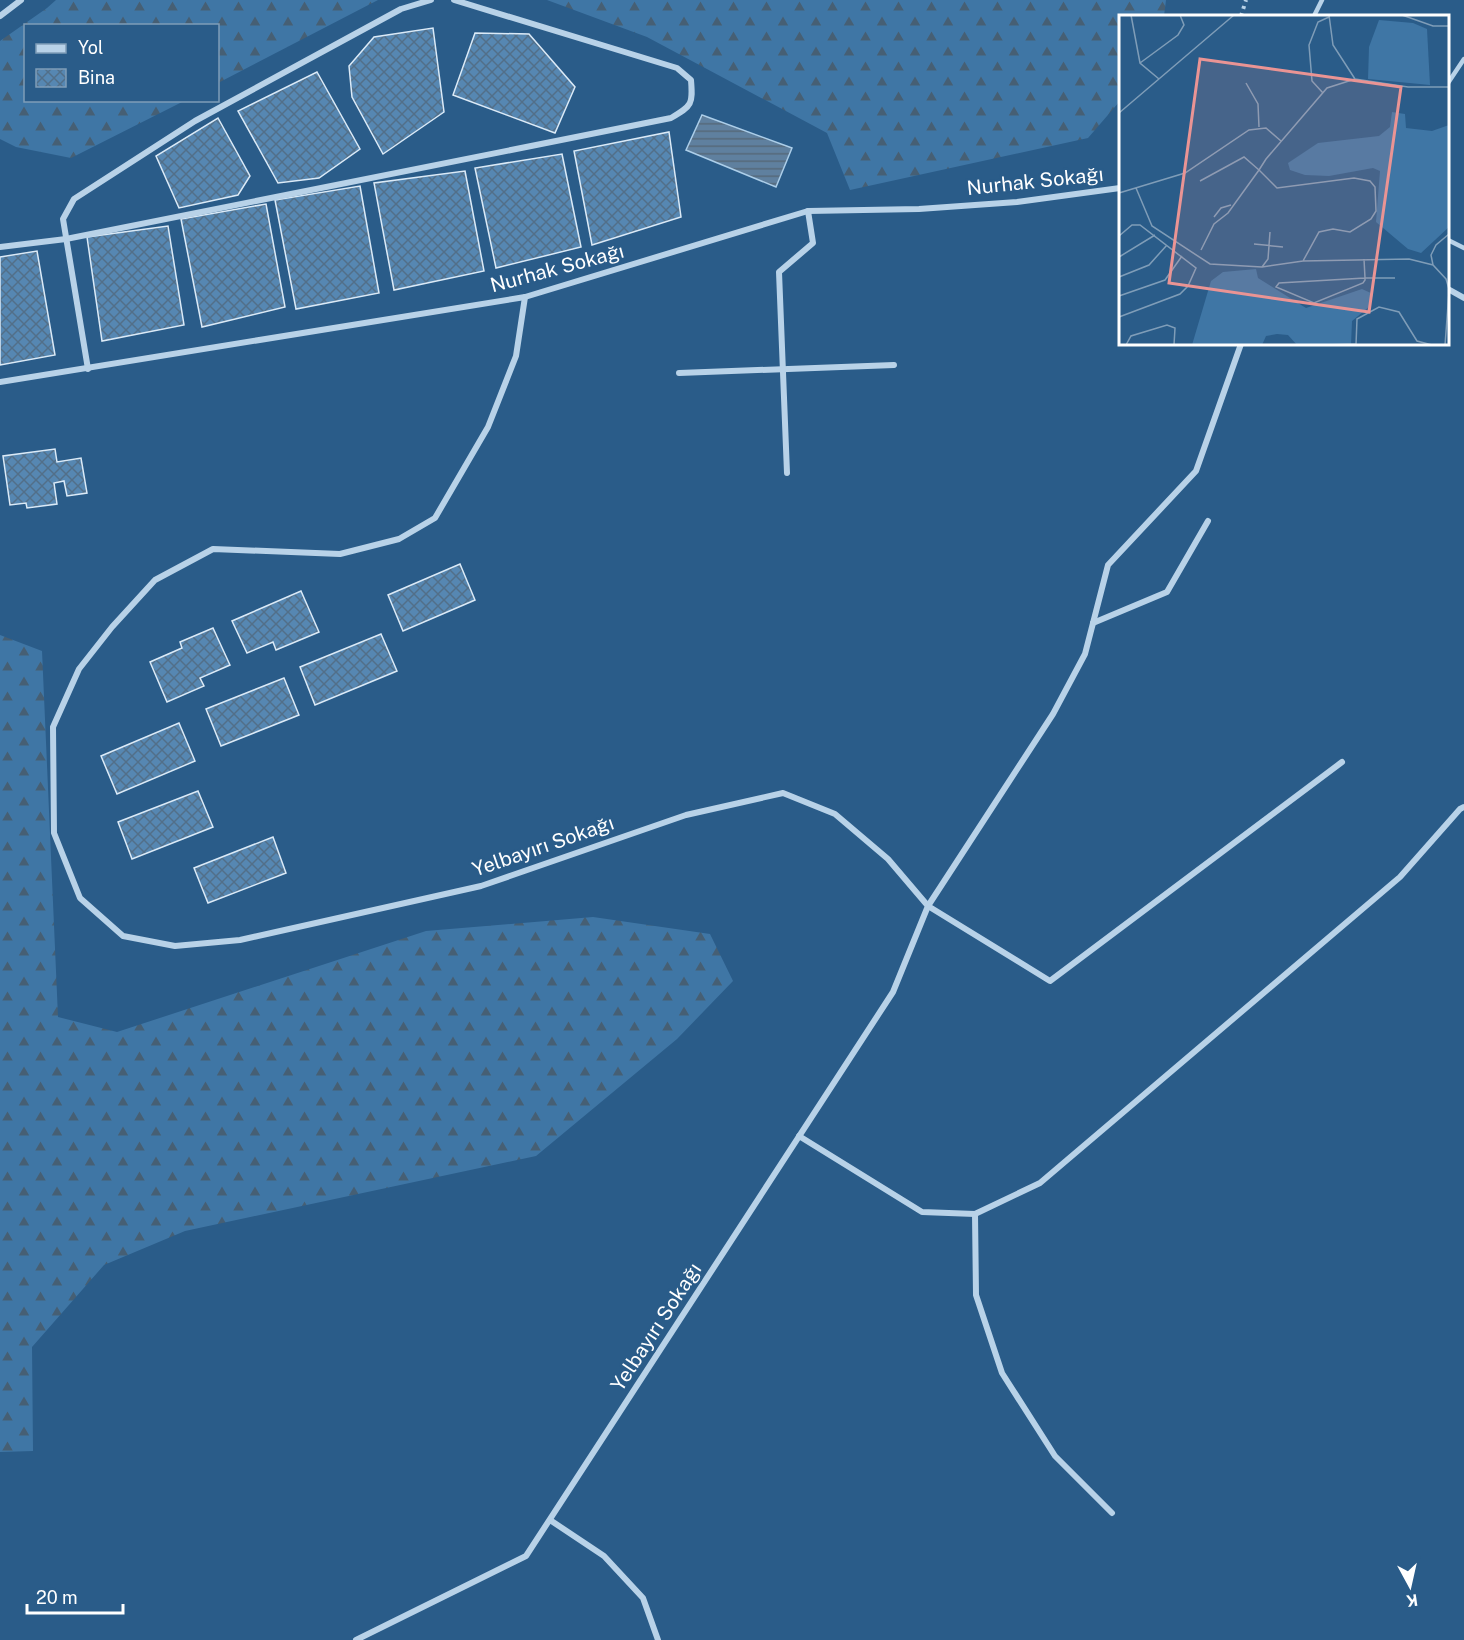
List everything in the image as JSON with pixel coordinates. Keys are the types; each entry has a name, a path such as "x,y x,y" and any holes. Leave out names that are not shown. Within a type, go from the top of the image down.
{"street":[{"path":"0,16 21,0"},
{"path":"88,369 63,219 74,199 216,110 401,9 431,0"},
{"path":"0,246 66,239 671,118 686,110 692,98 691,80 677,68 454,0"},
{"name":"Nurhak Sokağı","path":"0,382 525,297 808,212 919,209 1017,202 1119,188"},
{"path":"787,473 779,272 813,243 808,212"},
{"path":"1449,290 1464,298"},
{"name":"Yelbayırı Sokağı","path":"357,1640 526,1556 893,992 928,906 888,859 835,814 783,793 686,815 481,886 240,940 175,946 123,936 80,898 54,833 53,727 79,669 112,627 155,580 213,549 340,554 399,539 435,518 488,427 516,356 525,297"},
{"path":"1241,345 1196,471 1108,565 1085,654 1053,714 928,906 1050,981 1342,762"},
{"path":"679,373 894,366"},
{"path":"1093,623 1167,592 1208,521"},
{"path":"799,1136 922,1212 975,1214 1040,1183 1400,878 1460,808 1464,807"},
{"path":"975,1214 976,1295 1002,1372 1055,1456 1112,1514"},
{"path":"550,1520 604,1556 643,1598 658,1640"}],"lane":[{"path":"1314,15 1322,0"},
{"path":"1449,82 1464,59"},
{"path":"1449,240 1464,248"}],"path":[{"path":"1241,15 1246,0"}],"green space":[{"path":"56,0 378,0 219,82 219,24 24,24"},
{"path":"547,0 1166,0 1164,15 1119,15 1119,102 1088,138 850,190 827,133 647,37"},
{"path":"24,24 24,102 182,102 71,158 16,147 0,139 0,41"},
{"path":"0,635 42,651 58,1017 117,1032 426,931 593,917 710,934 733,981 677,1039 536,1156 185,1231 104,1265 32,1347 33,1451 0,1452"}],"shaded area":[{"path":"702,115 792,148 776,187 686,150"}],"building":[{"path":"433,28 444,112 383,154 352,97 349,66 374,37"},
{"path":"475,33 529,34 575,87 555,133 453,95"},
{"path":"317,72 360,149 319,178 278,183 238,111"},
{"path":"218,118 250,176 238,195 179,208 156,156"},
{"path":"669,132 681,217 592,245 574,151"},
{"path":"562,154 581,247 496,268 475,168"},
{"path":"465,171 484,271 394,290 374,183"},
{"path":"360,186 379,293 296,309 275,200"},
{"path":"266,204 285,307 202,327 181,219"},
{"path":"168,226 184,325 102,341 87,237"},
{"path":"37,251 55,355 0,365 0,257"},
{"path":"55,449 57,462 81,458 87,493 67,496 64,481 54,483 57,504 27,508 26,503 10,505 3,456"},
{"path":"460,564 475,600 403,631 388,595"},
{"path":"301,591 319,632 276,650 273,642 247,653 232,621"},
{"path":"213,628 230,665 200,678 204,686 167,702 150,662 182,648 180,642"},
{"path":"381,634 397,671 315,705 300,667"},
{"path":"284,678 299,715 221,746 206,709"},
{"path":"179,723 195,761 117,794 101,756"},
{"path":"198,791 213,827 132,859 118,822"},
{"path":"273,837 286,873 208,903 194,868"}]}
